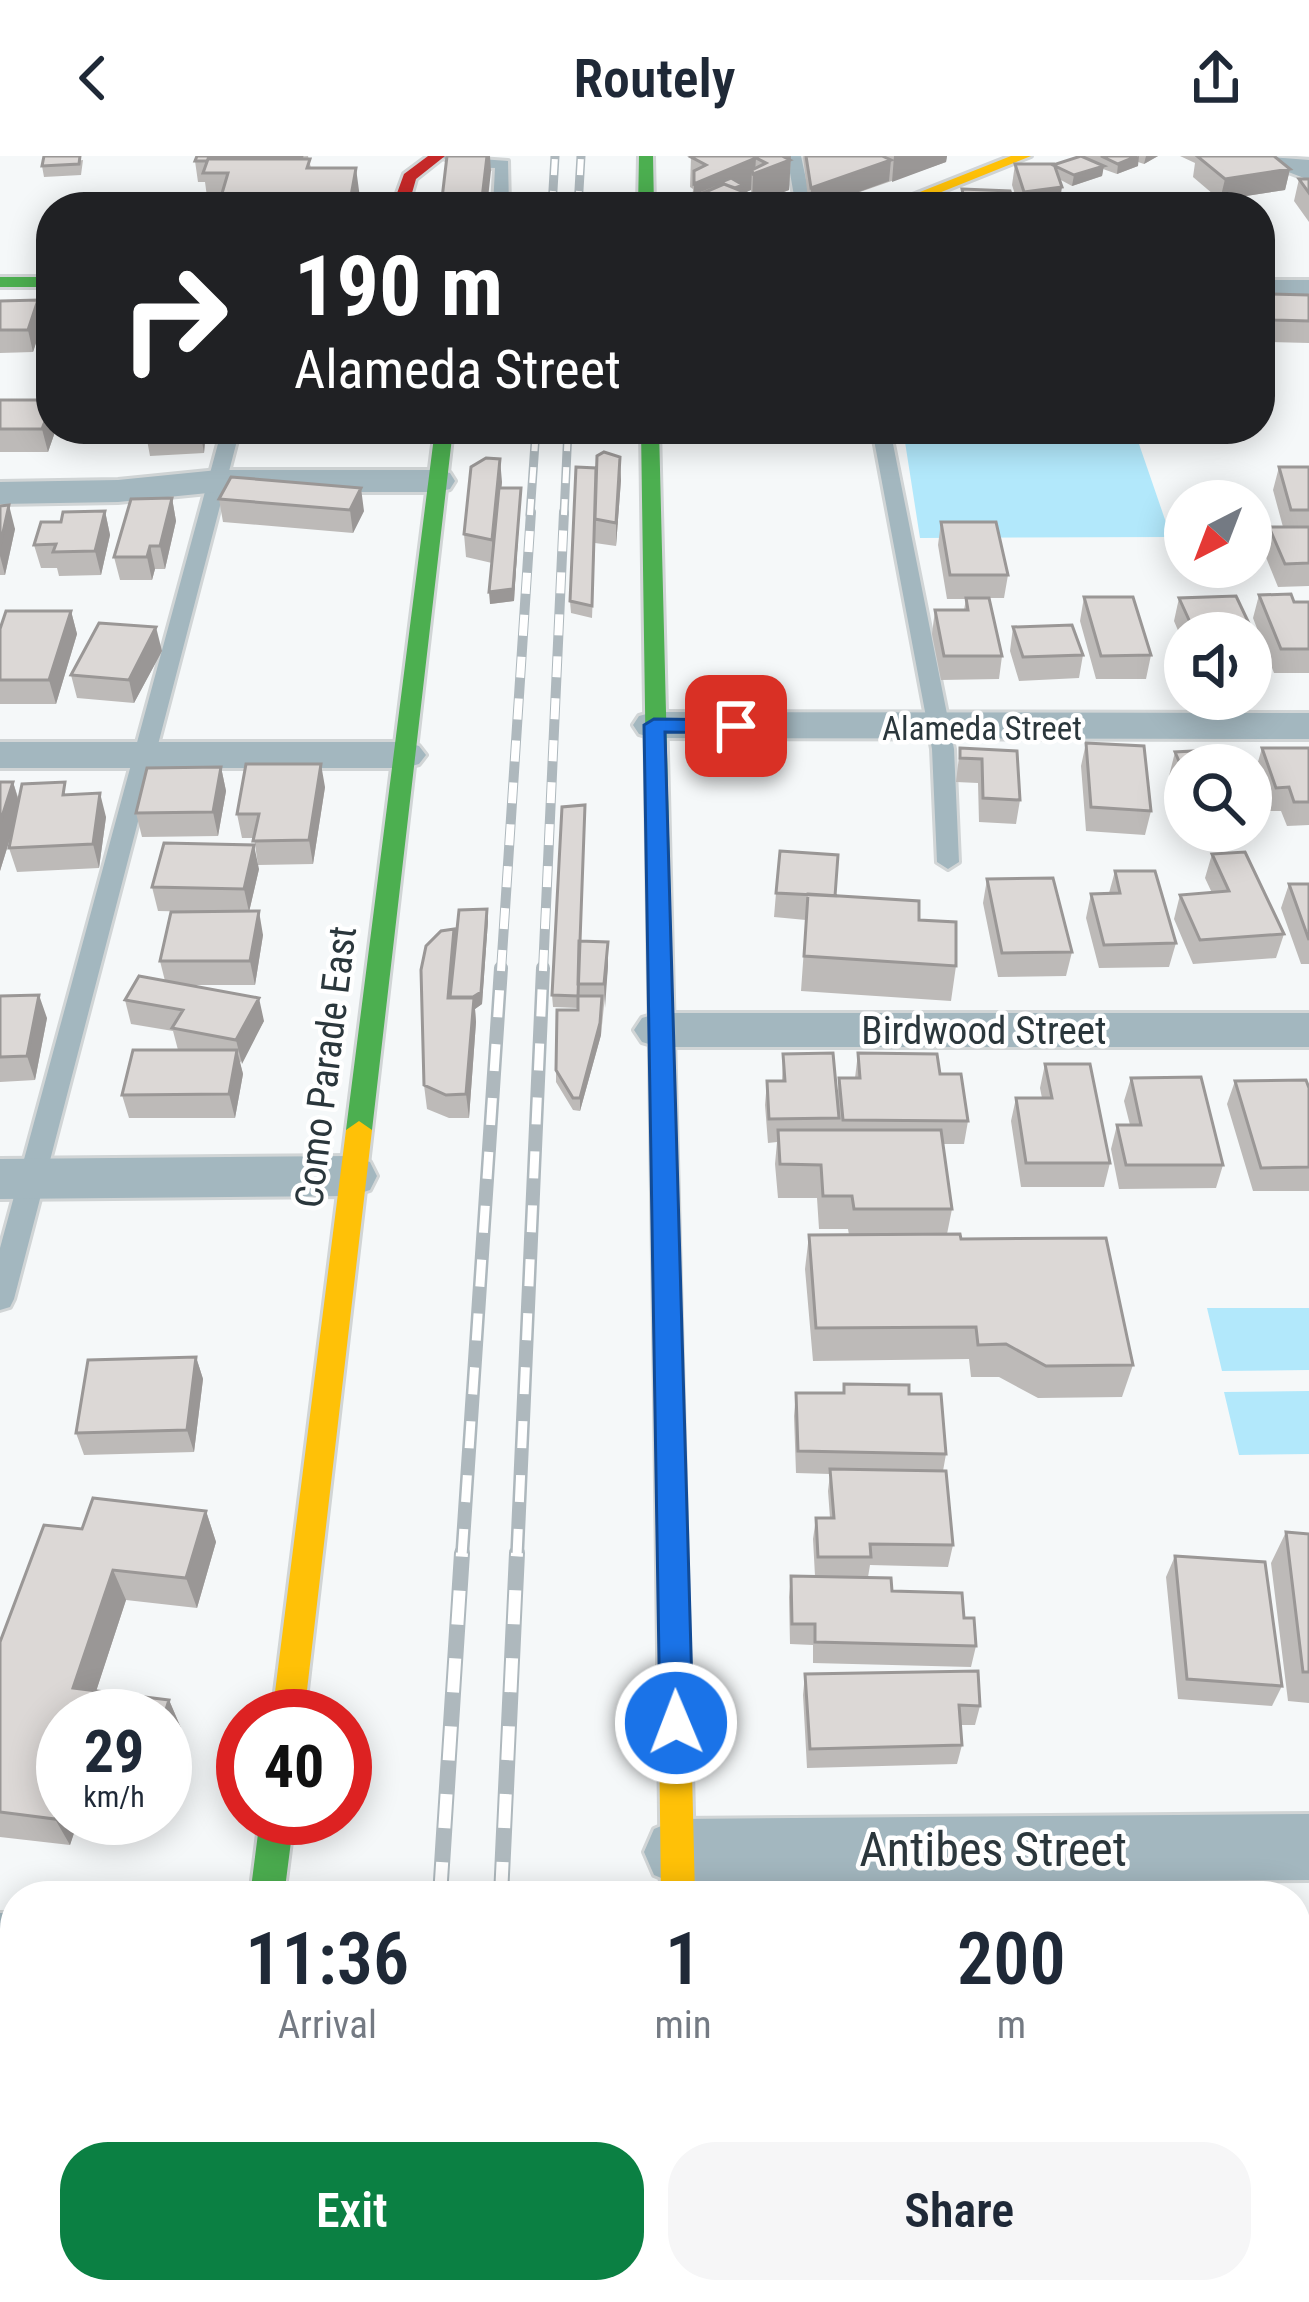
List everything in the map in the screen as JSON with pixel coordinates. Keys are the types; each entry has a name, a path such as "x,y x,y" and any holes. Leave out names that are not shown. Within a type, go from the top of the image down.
{"street":[{"path":"404,192 409,177 442,156"},
{"path":"646,156 646,192"},
{"path":"929,192 1024,156"},
{"path":"1273,156 1309,171"},
{"path":"0,282 36,282"},
{"path":"1275,290 1309,290"},
{"name":"Como Parade East","path":"291,1689 442,444"},
{"path":"650,444 678,1874"},
{"path":"0,493 118,491 218,481 437,481"},
{"name":"Alameda Street","path":"654,725 1309,726"},
{"path":"0,755 404,755"},
{"name":"Birdwood Street","path":"659,1030 1309,1030"},
{"path":"15,1179 351,1176"},
{"path":"269,1881 274,1845"},
{"name":"Antibes Street","path":"678,1874 1309,1847"}],"lane":[{"path":"442,156 463,163 503,164 502,192"},
{"path":"794,156 801,192"},
{"path":"0,1299 15,1179 148,755 227,444"},
{"path":"884,444 939,729 948,862"}],"shaded area":[{"path":"905,444 1139,444 1164,517 1164,537 920,538"},
{"path":"1207,1308 1309,1308 1309,1370 1222,1371"},
{"path":"1309,1391 1309,1454 1239,1455 1224,1392"}],"building":[{"path":"44,156 80,156 79,164 42,166"},
{"path":"197,156 302,156 195,161"},
{"path":"447,156 487,156 483,192 443,192"},
{"path":"694,156 782,156 790,160 753,174 752,170 766,163 756,158 694,184 694,171 706,165"},
{"path":"806,156 882,156 891,160 811,188"},
{"path":"1081,156 1104,166 1074,175 1053,165"},
{"path":"1101,156 1137,156 1118,164"},
{"path":"1197,156 1274,156 1290,169 1225,179"},
{"path":"208,159 310,159 307,168 356,168 352,192 222,192 228,173 203,173"},
{"path":"1015,164 1054,164 1062,187 1024,192"},
{"path":"731,178 743,185 724,184 696,192"},
{"path":"724,184 744,192 705,192"},
{"path":"962,189 1010,192 963,192"},
{"path":"1275,294 1309,295 1309,321 1275,320"},
{"path":"36,300 28,330 0,330 0,301"},
{"path":"0,400 36,400 36,429 0,429"},
{"path":"604,452 620,457 616,523 595,519 597,456"},
{"path":"486,458 500,459 492,540 464,534 471,467"},
{"path":"576,467 596,468 592,606 570,601"},
{"path":"1279,467 1309,467 1309,510 1291,510"},
{"path":"231,477 361,488 350,510 219,499"},
{"path":"499,488 521,488 513,589 489,592"},
{"path":"172,498 160,546 150,546 147,557 114,557 131,499"},
{"path":"9,505 0,546 0,506"},
{"path":"105,511 95,551 53,552 56,544 34,545 41,522 61,522 63,512"},
{"path":"941,522 996,522 1008,575 950,575"},
{"path":"1272,527 1309,527 1309,563 1285,564"},
{"path":"1291,594 1294,602 1309,602 1309,649 1281,649 1272,612 1266,612 1259,595"},
{"path":"1236,596 1244,612 1185,612 1179,598"},
{"path":"1084,597 1133,597 1151,655 1101,656"},
{"path":"966,598 989,598 1002,656 944,656 935,610 968,610"},
{"path":"6,611 71,611 49,680 0,680 0,629"},
{"path":"99,623 156,627 129,680 71,675"},
{"path":"1072,625 1083,655 1023,657 1013,627"},
{"path":"1086,743 1144,746 1151,811 1091,807"},
{"path":"960,748 1017,751 1020,800 983,798 982,759 960,758"},
{"path":"1272,748 1309,748 1309,802 1294,802 1289,787 1276,788"},
{"path":"246,764 321,764 309,840 253,841 259,814 237,814"},
{"path":"221,767 213,812 136,813 147,768"},
{"path":"0,782 13,782 0,823"},
{"path":"65,782 63,795 100,793 93,844 9,848 22,784"},
{"path":"585,805 578,996 552,995 562,807"},
{"path":"164,843 254,845 244,889 152,887"},
{"path":"780,851 838,855 835,896 776,893"},
{"path":"1245,852 1284,934 1200,940 1180,895 1229,891 1212,854"},
{"path":"1115,871 1155,871 1176,943 1104,945 1091,894 1120,893"},
{"path":"1053,878 1072,952 1002,953 987,879"},
{"path":"1289,884 1309,884 1309,940"},
{"path":"808,894 919,901 919,920 956,922 956,966 804,956"},
{"path":"487,909 481,992 473,997 450,997 459,910"},
{"path":"259,911 250,961 160,961 171,912"},
{"path":"454,929 448,998 474,998 466,1094 446,1095 424,1085 421,970 426,946 441,931"},
{"path":"579,941 608,942 604,984 578,984"},
{"path":"139,976 259,998 236,1040 172,1028 183,1010 125,1000"},
{"path":"39,995 27,1056 0,1057 0,996"},
{"path":"578,996 602,996 600,1023 580,1098 573,1098 556,1070 557,1010 578,1010"},
{"path":"133,1050 237,1050 229,1094 122,1095"},
{"path":"833,1053 839,1118 769,1119 767,1081 785,1081 783,1054"},
{"path":"858,1053 937,1054 940,1074 961,1074 968,1121 843,1120 839,1078 860,1078"},
{"path":"1045,1064 1090,1064 1110,1163 1026,1163 1016,1098 1052,1098"},
{"path":"1201,1077 1223,1165 1126,1165 1117,1125 1141,1125 1131,1078"},
{"path":"1306,1080 1309,1167 1261,1168 1235,1081"},
{"path":"778,1130 941,1130 952,1209 854,1209 852,1196 823,1196 821,1165 780,1164"},
{"path":"960,1234 961,1239 1106,1238 1133,1365 1046,1366 1006,1344 978,1345 976,1327 816,1328 809,1235"},
{"path":"196,1357 187,1430 76,1433 88,1360"},
{"path":"844,1384 909,1385 909,1394 941,1394 946,1454 798,1451 796,1393 844,1393"},
{"path":"830,1469 946,1471 953,1545 870,1544 871,1557 818,1557 816,1518 834,1518"},
{"path":"93,1498 206,1511 186,1578 113,1570 73,1688 81,1689 36,1689 36,1817 0,1812 0,1642 44,1525 82,1529"},
{"path":"1286,1532 1309,1534 1309,1672 1303,1672"},
{"path":"1175,1556 1265,1562 1282,1686 1187,1679"},
{"path":"791,1576 891,1578 892,1591 962,1593 964,1618 974,1618 976,1646 815,1642 815,1624 792,1624"},
{"path":"978,1671 980,1706 959,1705 962,1745 810,1749 805,1674"}],"railway":[{"path":"553,192 555,156"},
{"path":"579,192 581,156"},
{"path":"530,515 535,444"},
{"path":"564,515 567,444"},
{"path":"501,971 531,512"},
{"path":"543,971 564,512"},
{"path":"462,1556 501,968"},
{"path":"517,1556 543,968"},
{"path":"441,1881 462,1553"},
{"path":"502,1881 517,1553"}],"traffic: fast":[{"path":"646,156 646,192"},
{"path":"0,282 36,282"},
{"path":"359,1130 442,444"},
{"path":"650,444 669,1401"},
{"path":"269,1881 274,1845"}],"traffic: slow":[{"path":"929,192 1024,156"},
{"path":"291,1689 359,1130"},
{"path":"669,1401 678,1881"}],"traffic: jam":[{"path":"404,192 409,177 438,156"}],"route":[{"path":"676,1723 654,725 736,726"}]}
